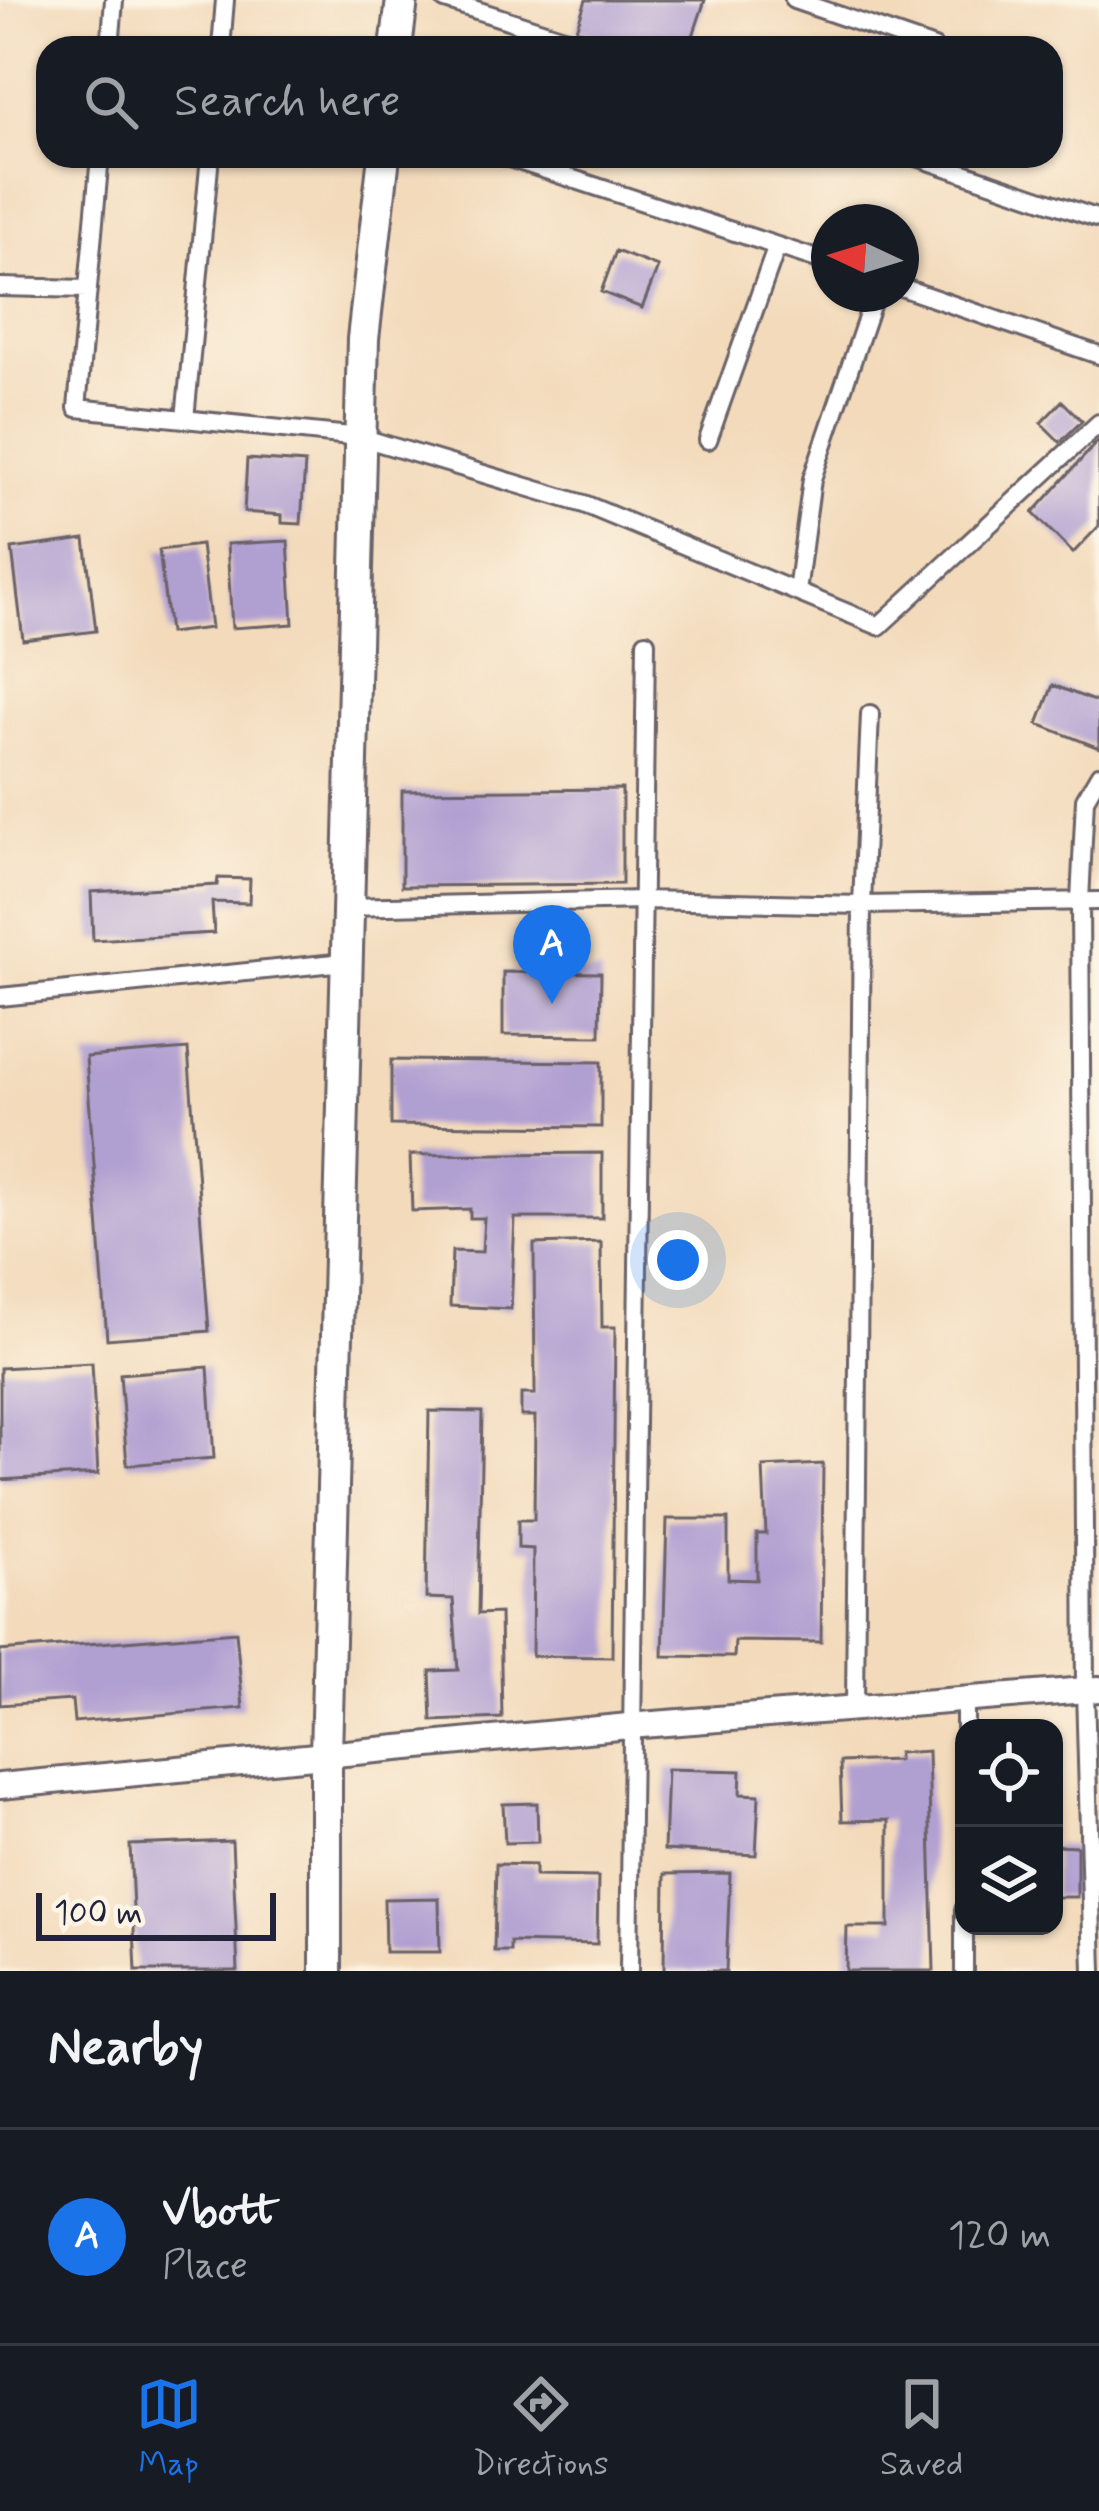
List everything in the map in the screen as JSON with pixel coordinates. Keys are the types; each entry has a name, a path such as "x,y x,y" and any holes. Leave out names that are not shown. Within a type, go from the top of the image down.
{"highway":[{"path":"398,36 402,0"},
{"path":"326,1971 326,1755 363,339 383,168"}],"street":[{"path":"111,36 114,0"},
{"path":"221,36 225,0"},
{"path":"445,0 558,36"},
{"path":"794,0 822,4 903,36"},
{"path":"99,168 77,409 360,437 584,504 880,626 1099,423"},
{"path":"185,419 209,168"},
{"path":"540,168 811,257"},
{"path":"949,168 1099,219"},
{"path":"708,440 777,246"},
{"path":"0,287 88,289"},
{"path":"919,293 1099,355"},
{"path":"797,592 812,479 869,312"},
{"path":"629,1971 646,642"},
{"path":"855,1708 862,905 869,714"},
{"path":"1093,1971 1090,901 1085,799 1099,775"},
{"path":"348,907 642,900 862,905 1090,901"},
{"path":"0,997 345,962"},
{"path":"0,1786 629,1726 1092,1690"},
{"path":"965,1699 965,1719"},
{"path":"964,1935 964,1971"}],"building":[{"path":"586,0 705,0 693,36 596,36 576,29"},
{"path":"616,251 658,267 642,308 601,292"},
{"path":"1062,401 1082,421 1060,442 1041,423"},
{"path":"1099,440 1099,526 1073,553 1033,513"},
{"path":"247,459 305,463 301,524 282,523 282,515 244,512"},
{"path":"85,539 96,631 23,640 12,549"},
{"path":"288,541 293,624 232,628 227,544"},
{"path":"201,545 211,628 169,633 159,550"},
{"path":"1053,685 1099,703 1099,748 1038,724"},
{"path":"622,789 622,884 402,886 402,791"},
{"path":"218,878 250,879 249,903 212,902 214,933 93,940 91,892 217,885"},
{"path":"503,972 601,973 600,1036 503,1035"},
{"path":"188,1049 209,1331 107,1339 86,1057"},
{"path":"391,1060 601,1062 601,1127 391,1125"},
{"path":"602,1153 602,1218 515,1218 511,1309 450,1306 452,1251 482,1252 484,1218 470,1218 470,1209 412,1211 410,1155"},
{"path":"601,1242 602,1327 615,1327 612,1657 532,1656 533,1549 518,1548 518,1520 534,1520 535,1416 521,1416 521,1394 535,1394 534,1244"},
{"path":"92,1363 98,1474 0,1480 0,1368"},
{"path":"208,1367 214,1458 127,1465 120,1374"},
{"path":"429,1411 482,1412 478,1614 500,1613 502,1718 432,1721 430,1671 458,1670 453,1599 426,1598"},
{"path":"823,1464 821,1642 735,1641 734,1657 663,1656 667,1519 728,1519 728,1579 757,1580 757,1534 766,1534 763,1467"},
{"path":"236,1632 243,1708 74,1722 72,1700 0,1705 0,1651"},
{"path":"928,1751 934,1971 846,1971 847,1927 889,1927 889,1820 842,1821 840,1762 898,1760 898,1753"},
{"path":"667,1769 741,1771 740,1794 759,1795 756,1855 664,1850"},
{"path":"537,1803 538,1842 505,1843 503,1804"},
{"path":"232,1841 238,1971 136,1971 130,1845"},
{"path":"1063,1845 1077,1846 1077,1897 1063,1897"},
{"path":"496,1864 535,1865 535,1876 598,1877 597,1944 510,1942 510,1951 494,1951"},
{"path":"730,1873 726,1971 664,1971 665,1874"},
{"path":"439,1898 440,1952 385,1952 384,1899"}],"place":[{"name":"Vbott","path":"552,1004"}]}
